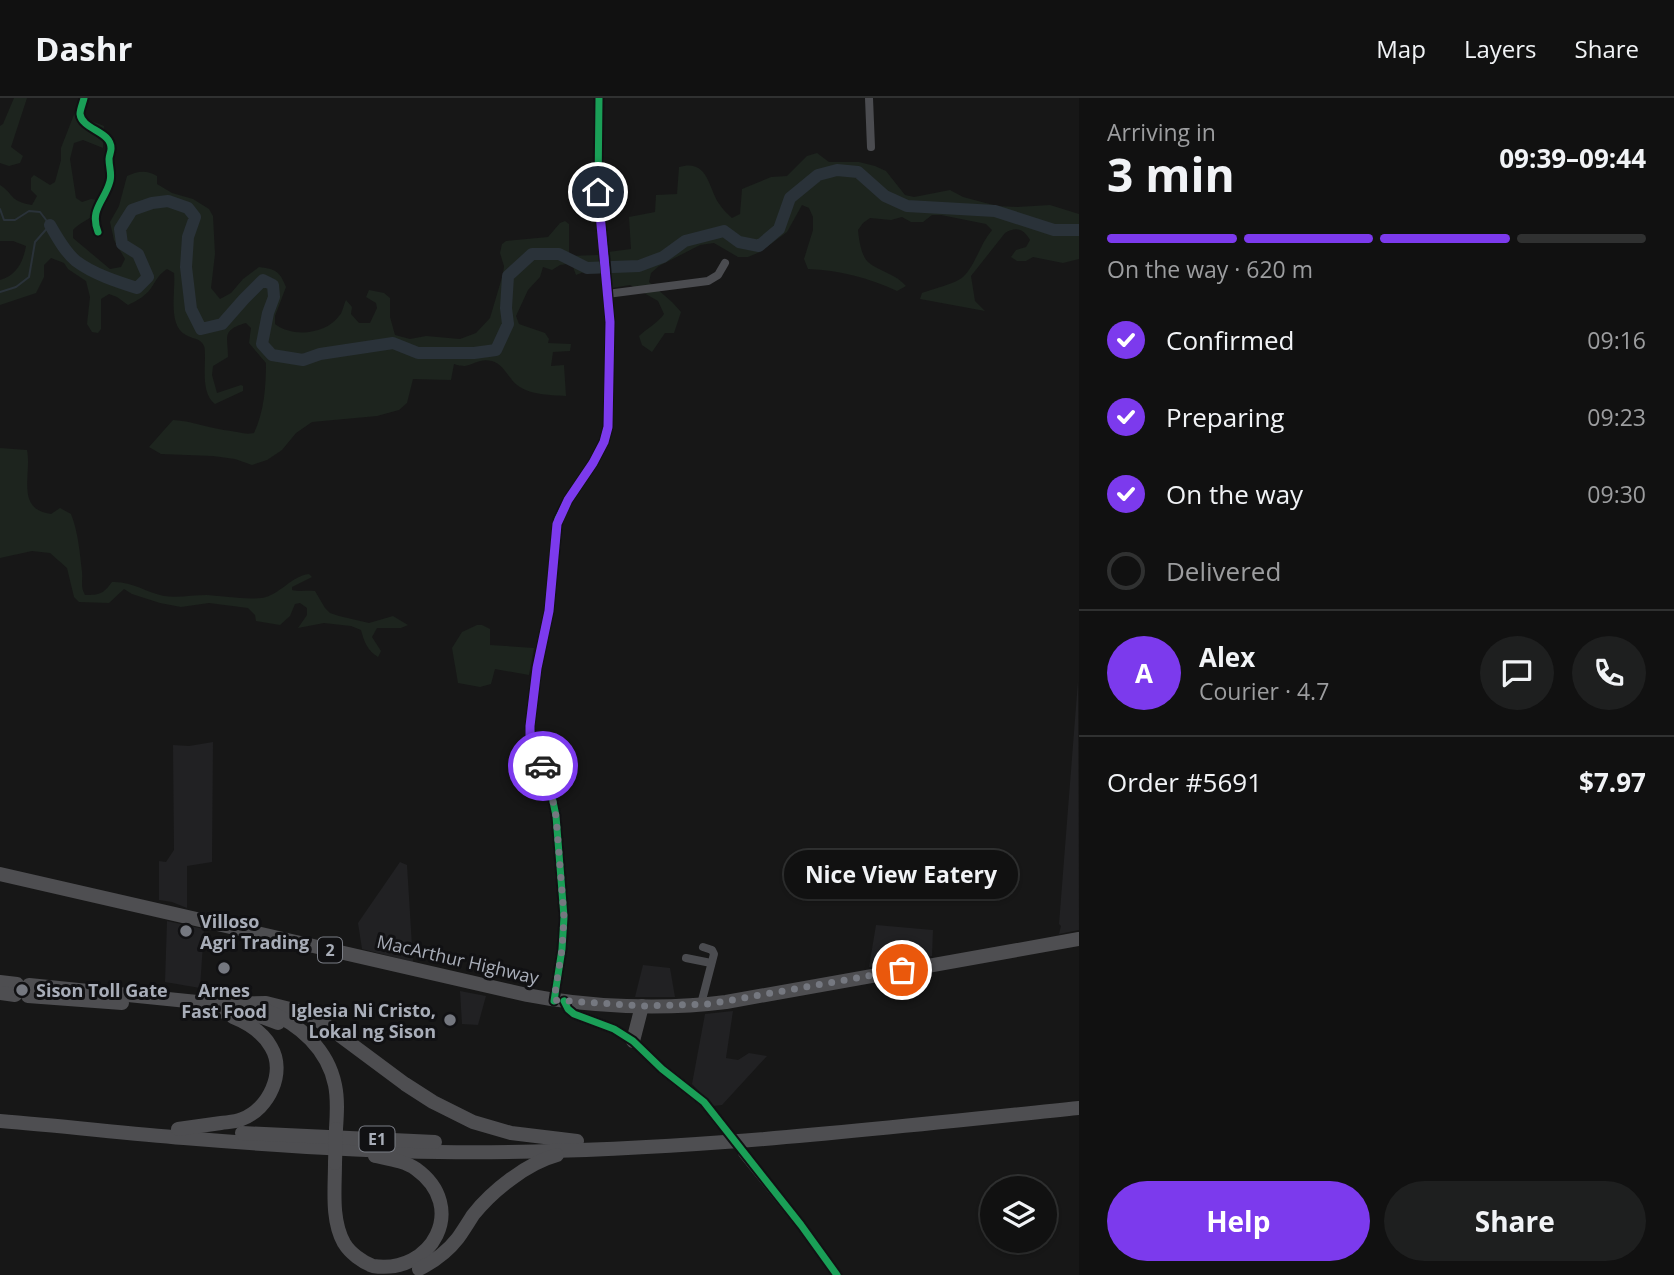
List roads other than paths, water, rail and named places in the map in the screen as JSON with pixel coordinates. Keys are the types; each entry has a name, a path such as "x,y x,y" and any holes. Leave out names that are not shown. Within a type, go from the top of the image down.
{"highway":[{"name":"MacArthur Highway","path":"0,874 559,1001 642,1006 738,1000 1079,939"},
{"path":"0,982 22,990"},
{"path":"0,993 22,990 219,1007 262,1017 297,1034 322,1065 328,1083 333,1129 333,1158 335,1208 344,1243 361,1260 389,1269 413,1263 426,1254 437,1240 443,1215 432,1184 416,1169 404,1163 355,1154 333,1158"},
{"path":"219,1007 266,1003 306,1013 414,1090 473,1122 575,1146"},
{"path":"633,1041 642,1006"},
{"path":"178,1129 242,1120 256,1111 267,1099 273,1086 276,1060 271,1047 258,1031 219,1007"},
{"name":"E1","path":"0,1113 178,1129 440,1143 575,1146 944,1115 1079,1100"},
{"name":"E1","path":"0,1122 183,1138 333,1158 575,1146 750,1141 1079,1108"},
{"path":"401,1275 436,1259 456,1240 489,1198 522,1171 575,1146"},
{"path":"333,1158 329,1207 336,1242 357,1265 386,1275"}],"street":[{"path":"84,98 80,110 82,118 110,141 111,148 110,183 95,216 98,232"},
{"path":"599,98 598,192 610,334 608,427 607,435 593,463 558,519 549,611 537,668 530,732 549,782 556,816 564,917 559,1001 574,1014 614,1029 633,1041 662,1069 704,1102 721,1124"},
{"path":"869,98 871,147"},
{"path":"607,294 708,281 718,275 725,263"},
{"path":"701,1004 714,952 703,947"},
{"path":"686,958 711,964"},
{"path":"743,1153 837,1275"}],"waterway":[{"path":"50,225 76,261 98,274 137,288 148,277 138,254 122,244 120,229 132,210 168,201 188,208 195,217 188,237 186,267 191,309 201,329 222,324 263,280 273,285 274,297 262,344 272,355 303,360 320,354 393,343 418,353 474,353 496,350 508,324 508,276 532,254 559,254 587,268 639,266 663,257 685,241 724,231 739,242 759,246 779,229 790,198 818,175 837,170 858,172 885,196 907,206 995,211 1054,230 1079,230"},
{"path":"0,209 4,220 15,220 29,211 40,212 50,225 35,242 29,277 16,287 0,292"}],"place":[{"name":"Villoso Agri Trading","path":"186,931"},
{"name":"Arnes Fast Food","path":"224,968"},
{"name":"Nice View Eatery","path":"902,970"},
{"name":"Sison Toll Gate","path":"22,990"},
{"name":"Iglesia Ni Cristo, Lokal ng Sison","path":"450,1020"}]}
